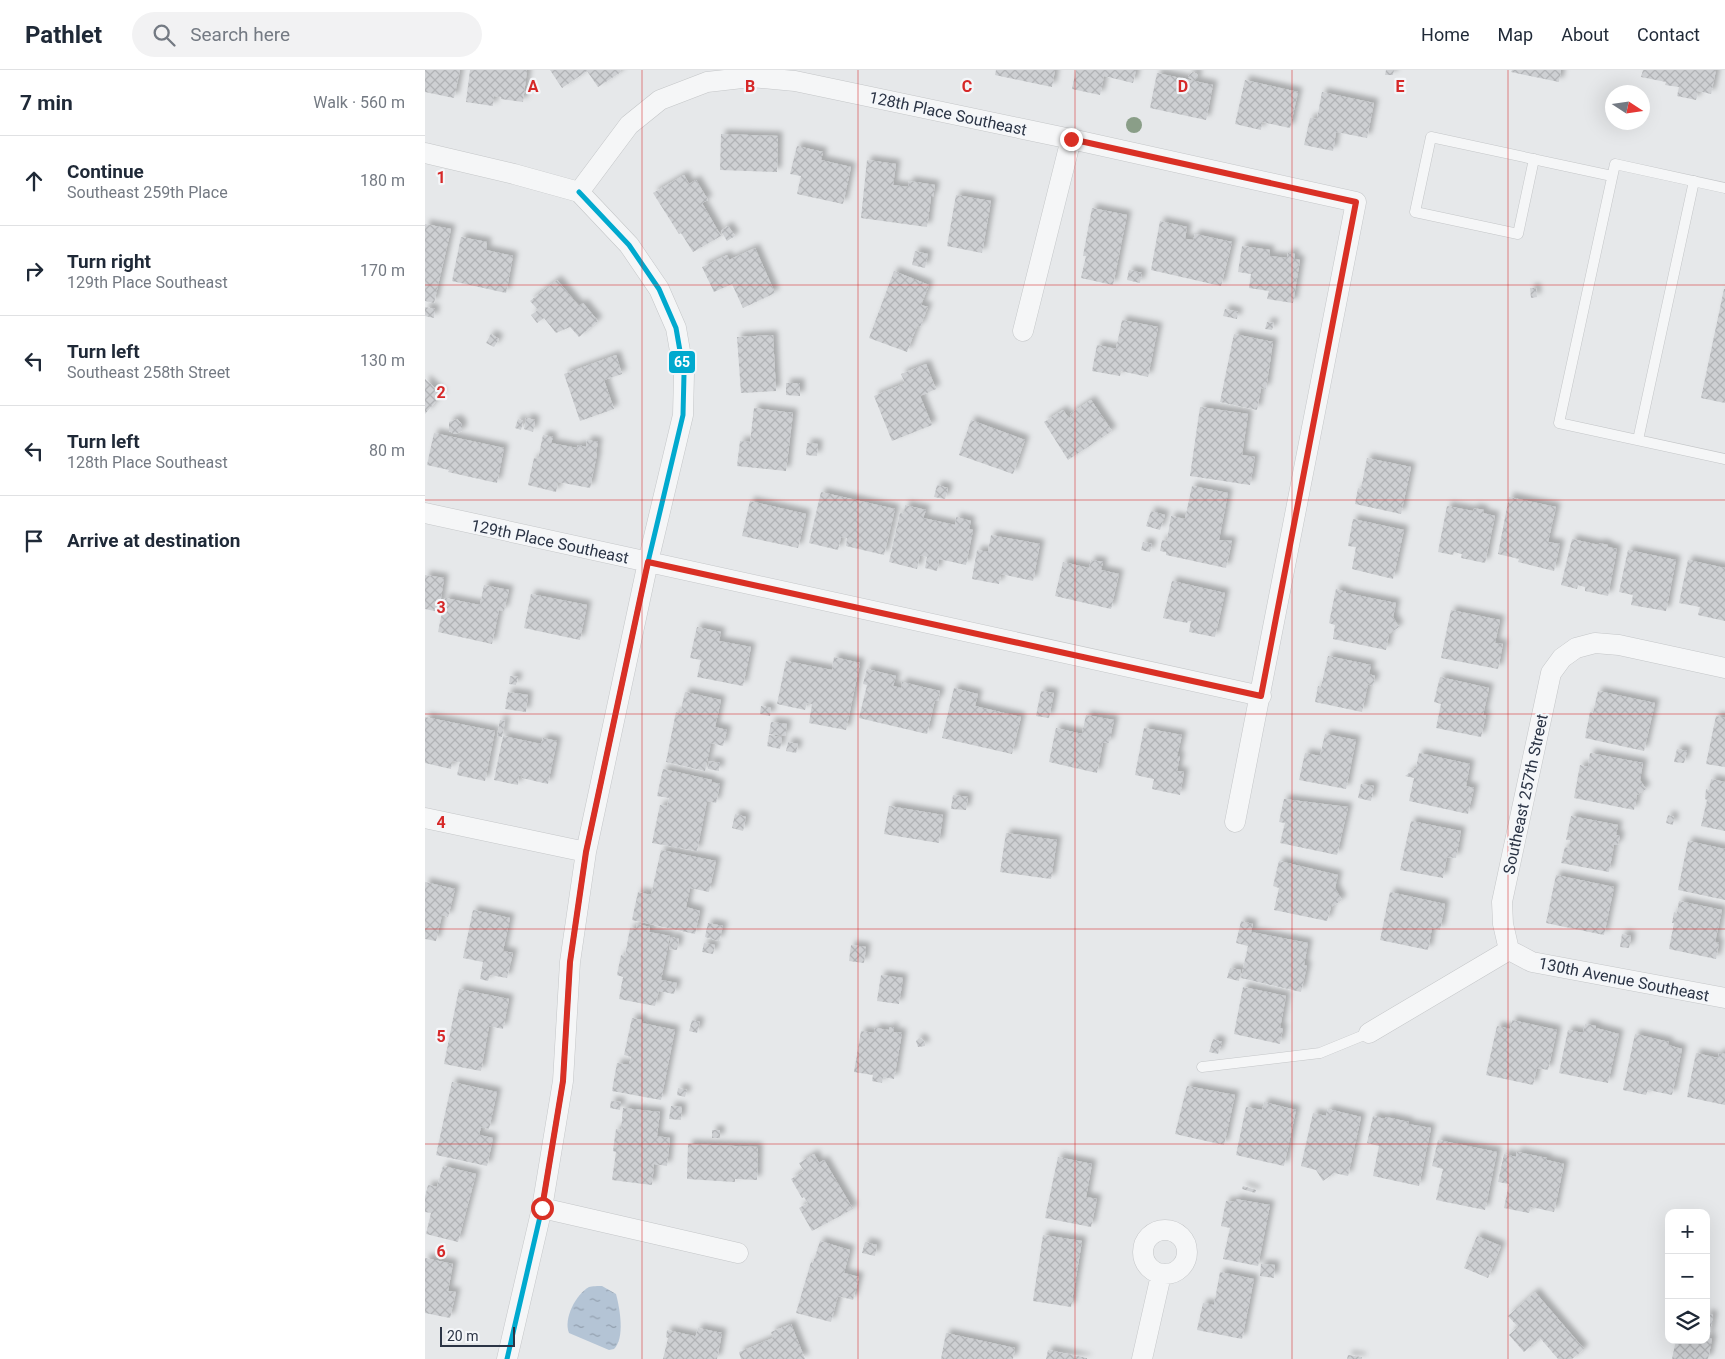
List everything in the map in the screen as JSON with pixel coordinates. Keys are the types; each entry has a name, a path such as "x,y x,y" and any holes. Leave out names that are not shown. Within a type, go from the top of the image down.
{"street":[{"name":"128th Place Southeast","path":"579,192 629,124 660,100 707,82 751,77 795,81 1356,202 1261,696"},
{"path":"1023,331 1071,139"},
{"path":"425,153 579,192 629,245 659,289 676,328 684,374 683,415 648,562 586,852 570,962 563,1081 542,1208 507,1359"},
{"name":"129th Place Southeast","path":"425,513 1261,696"},
{"name":"Southeast 257th Street","path":"1509,950 1503,924 1502,902 1551,673 1562,658 1576,648 1595,643 1619,645 1725,668"},
{"path":"1235,822 1261,696"},
{"path":"425,818 586,852"},
{"path":"1369,1033 1509,950"},
{"name":"130th Avenue Southeast","path":"1509,950 1532,962 1725,998"},
{"path":"542,1208 738,1253"},
{"path":"1143,1359 1161,1275"}],"lane":[{"path":"1534,159 1518,234 1415,212 1431,137 1534,159 1613,176"},
{"path":"1725,188 1615,164 1559,423 1725,458"},
{"path":"1638,440 1694,181"},
{"path":"1202,1067 1320,1053 1369,1033"}],"water":[{"path":"593,1286 602,1286 616,1294 620,1315 620,1338 614,1349 609,1350 569,1333 568,1327 569,1314 572,1307 584,1290"}],"building":[{"path":"425,70 460,70 454,98 425,92"},
{"path":"470,70 527,70 523,102 501,99 501,97 494,96 493,106 466,102"},
{"path":"550,70 620,70 621,72 598,87 587,71 562,88"},
{"path":"996,70 1055,70 1052,87 995,75"},
{"path":"1076,70 1136,70 1133,83 1104,76 1100,95 1072,89"},
{"path":"1386,70 1394,70 1393,75 1385,75"},
{"path":"1512,70 1561,70 1559,82 1511,72"},
{"path":"1643,70 1716,70 1711,94 1698,91 1696,100 1677,96 1679,87 1665,85 1666,82 1641,77"},
{"path":"1193,72 1198,77 1194,81 1188,77"},
{"path":"1157,73 1213,85 1206,120 1150,108"},
{"path":"1245,80 1298,92 1290,128 1262,122 1261,130 1235,124"},
{"path":"1322,92 1374,103 1367,138 1336,132 1333,151 1304,145 1310,118 1317,119"},
{"path":"721,134 778,136 777,172 720,170"},
{"path":"797,146 823,152 821,160 851,167 843,204 797,194 801,176 790,174"},
{"path":"867,160 896,164 893,185 908,187 909,181 935,185 933,197 931,197 927,227 861,218"},
{"path":"684,175 689,184 696,180 708,200 702,203 721,236 693,252 653,193"},
{"path":"956,195 991,201 982,253 947,246"},
{"path":"1092,208 1127,215 1113,285 1081,278 1086,256 1083,256"},
{"path":"1160,221 1187,227 1185,239 1193,240 1195,234 1232,242 1221,286 1151,270"},
{"path":"425,224 451,229 434,303 425,301"},
{"path":"728,226 735,236 727,241 721,231"},
{"path":"461,237 487,242 486,250 513,256 506,293 452,281"},
{"path":"1242,246 1270,250 1269,256 1287,258 1288,253 1295,254 1294,259 1300,260 1293,303 1267,299 1269,291 1249,288 1251,274 1238,272"},
{"path":"755,248 775,293 743,308 732,284 714,292 702,267 727,255 729,260"},
{"path":"915,251 928,254 925,268 912,265"},
{"path":"1129,270 1142,273 1140,283 1127,280"},
{"path":"894,271 929,285 921,305 928,307 920,327 917,326 907,352 869,338"},
{"path":"557,280 579,306 583,303 598,321 579,337 570,327 556,333 544,318 537,323 531,315 538,310 530,301"},
{"path":"1530,288 1536,288 1537,297 1531,298"},
{"path":"1725,289 1725,403 1701,398"},
{"path":"425,307 435,309 434,318 425,316"},
{"path":"1225,309 1238,312 1237,319 1223,316"},
{"path":"1122,320 1158,327 1148,377 1121,371 1120,376 1092,371 1097,345 1116,349"},
{"path":"1267,322 1274,323 1272,330 1265,329"},
{"path":"491,334 499,339 494,347 486,343"},
{"path":"1234,334 1273,342 1266,389 1261,388 1257,410 1220,402"},
{"path":"773,335 776,391 741,393 737,337"},
{"path":"616,355 622,374 604,380 614,409 580,421 564,374"},
{"path":"926,364 936,389 920,396 932,425 892,441 874,396 905,383 901,374"},
{"path":"425,379 442,394 425,414"},
{"path":"786,383 800,383 800,396 786,395"},
{"path":"1091,400 1112,431 1068,460 1044,422 1063,410 1069,418 1070,414"},
{"path":"1200,407 1248,414 1242,455 1255,457 1250,485 1190,476"},
{"path":"754,408 793,413 786,471 737,466 740,441 750,442"},
{"path":"526,418 535,420 533,432 524,429"},
{"path":"457,419 462,424 462,431 455,434 449,431 449,422"},
{"path":"518,419 523,421 521,430 515,428"},
{"path":"971,420 1025,440 1013,474 959,455"},
{"path":"434,433 504,448 497,483 448,472 449,470 427,465"},
{"path":"543,435 553,437 551,443 577,448 578,445 586,447 587,440 598,442 590,488 558,482 556,492 528,485 534,458 538,459"},
{"path":"807,443 818,444 817,456 806,455"},
{"path":"1367,458 1411,467 1401,514 1355,504 1358,488 1361,489"},
{"path":"937,485 948,488 945,499 934,497"},
{"path":"1192,486 1228,493 1219,540 1232,541 1226,568 1166,555 1166,552 1160,551 1162,540 1167,541 1171,516 1185,519"},
{"path":"821,492 895,509 884,555 846,546 847,538 841,537 838,550 809,543"},
{"path":"1509,497 1556,507 1548,542 1560,544 1554,571 1518,562 1519,559 1498,554"},
{"path":"750,501 806,514 798,548 742,536"},
{"path":"905,505 926,510 923,518 955,525 956,517 971,521 969,529 973,530 966,565 939,559 937,571 925,568 927,557 920,555 917,569 889,562 900,513 904,514"},
{"path":"1447,506 1473,511 1473,508 1484,510 1483,513 1495,516 1485,563 1461,558 1462,554 1454,552 1453,555 1438,552"},
{"path":"1151,511 1165,515 1160,530 1146,526"},
{"path":"1353,519 1404,530 1393,579 1352,569 1356,547 1348,546"},
{"path":"991,535 1040,544 1033,581 1001,574 999,584 972,579 977,550 988,552"},
{"path":"1572,539 1608,545 1608,547 1617,549 1608,596 1585,591 1585,587 1578,585 1577,589 1561,585"},
{"path":"1143,542 1152,544 1150,552 1141,550"},
{"path":"1628,550 1676,560 1666,611 1631,605 1633,595 1619,592"},
{"path":"1091,560 1103,562 1101,570 1119,574 1111,609 1055,596 1063,562 1089,568"},
{"path":"1688,560 1725,568 1725,621 1698,615 1700,607 1679,603"},
{"path":"425,575 444,578 439,612 425,609"},
{"path":"1172,581 1225,593 1215,637 1189,632 1191,621 1187,623 1163,618"},
{"path":"484,585 509,590 504,611 499,610 492,644 438,632 445,598 480,605"},
{"path":"1336,589 1346,593 1396,603 1393,617 1399,627 1389,634 1386,650 1333,639 1335,625 1329,623"},
{"path":"531,594 587,605 580,640 524,628"},
{"path":"1451,610 1500,620 1495,643 1503,644 1498,669 1441,658"},
{"path":"697,627 721,632 719,641 751,647 743,686 697,677 701,660 690,658"},
{"path":"1328,656 1371,665 1369,674 1375,676 1373,686 1368,684 1362,712 1315,702 1318,686 1321,687"},
{"path":"834,657 860,663 846,730 809,723 812,704 807,703 805,710 777,704 786,661 832,670"},
{"path":"867,669 896,676 893,686 901,688 902,682 940,691 938,701 935,700 927,734 859,718 867,685 863,684"},
{"path":"510,676 518,677 516,685 509,684"},
{"path":"1440,677 1489,688 1483,715 1486,715 1481,737 1436,728 1441,704 1434,702"},
{"path":"954,688 978,694 975,706 1021,717 1012,754 942,738"},
{"path":"1041,691 1054,693 1049,718 1036,716"},
{"path":"1598,691 1655,703 1644,751 1585,738 1590,712 1593,713"},
{"path":"508,692 528,695 526,712 505,709"},
{"path":"685,692 721,700 715,727 727,730 723,746 711,743 705,771 666,762 676,712 680,714"},
{"path":"761,706 771,708 770,716 760,714"},
{"path":"1086,715 1114,720 1109,743 1103,742 1097,773 1049,762 1056,728 1082,734"},
{"path":"1716,716 1725,718 1725,767 1706,764"},
{"path":"425,717 495,731 485,781 457,775 460,762 452,761 451,769 425,763"},
{"path":"500,720 505,721 502,737 497,736"},
{"path":"771,722 787,724 785,736 769,734"},
{"path":"1144,728 1182,735 1177,756 1180,756 1177,771 1184,772 1180,795 1152,789 1154,779 1135,775"},
{"path":"1325,734 1356,740 1346,789 1299,780 1305,753 1320,756"},
{"path":"769,735 782,737 780,749 767,746"},
{"path":"503,736 541,744 543,738 557,741 548,784 522,778 519,775 518,785 494,780"},
{"path":"788,742 798,744 796,753 786,751"},
{"path":"1677,749 1687,751 1684,763 1674,762"},
{"path":"1419,753 1470,764 1466,786 1474,788 1468,814 1409,801 1414,778 1405,776 1416,768"},
{"path":"1590,753 1643,763 1640,780 1646,789 1637,795 1634,810 1574,798 1580,765 1588,767"},
{"path":"709,761 720,763 719,771 708,769"},
{"path":"663,769 712,780 711,782 720,784 716,803 707,801 697,851 652,843 660,805 667,806 669,798 657,796"},
{"path":"1711,779 1725,782 1725,831 1701,826 1707,800 1705,799 1706,789 1709,790"},
{"path":"1361,784 1374,786 1371,801 1358,798"},
{"path":"953,795 968,797 966,810 951,809"},
{"path":"1284,799 1348,807 1337,855 1280,843 1285,823 1279,822"},
{"path":"889,806 943,815 939,843 884,834"},
{"path":"735,814 746,817 743,831 732,828"},
{"path":"1668,815 1674,817 1673,825 1666,823"},
{"path":"1571,816 1618,825 1616,835 1620,835 1618,845 1614,845 1609,872 1561,863 1565,847 1569,848 1570,840 1566,840"},
{"path":"1411,821 1461,831 1456,858 1447,857 1443,878 1400,870"},
{"path":"1006,833 1057,840 1051,879 1000,872"},
{"path":"1688,841 1725,849 1725,900 1678,890"},
{"path":"661,850 716,861 709,892 690,888 686,907 700,911 695,934 632,920 638,892 651,895"},
{"path":"1279,861 1338,875 1335,888 1342,900 1331,907 1327,921 1274,910 1279,888 1273,886"},
{"path":"1556,875 1614,887 1604,935 1546,923"},
{"path":"425,882 455,889 448,917 442,915 436,941 425,939"},
{"path":"1390,892 1445,904 1440,930 1432,928 1428,950 1380,940"},
{"path":"1679,901 1722,910 1715,942 1719,943 1716,959 1669,949 1674,912 1677,913"},
{"path":"473,910 510,918 503,951 513,953 507,978 490,975 488,981 480,979 483,962 463,958"},
{"path":"1241,921 1253,924 1251,932 1308,943 1304,965 1307,966 1301,992 1241,978 1248,946 1236,943"},
{"path":"708,923 723,926 719,941 705,937"},
{"path":"637,924 650,927 649,932 670,936 661,980 677,983 674,994 659,991 655,1006 619,999 623,977 617,975 621,955 625,956 630,928 636,929"},
{"path":"1622,934 1631,936 1629,948 1620,947"},
{"path":"671,937 679,939 677,950 669,949"},
{"path":"704,943 715,945 713,954 702,952"},
{"path":"851,945 866,947 864,963 849,961"},
{"path":"1230,968 1241,970 1239,981 1227,978"},
{"path":"881,975 903,978 899,1004 877,1001"},
{"path":"1243,987 1286,996 1280,1028 1283,1028 1280,1044 1234,1034"},
{"path":"459,989 509,999 503,1029 489,1026 481,1071 444,1064"},
{"path":"632,1018 642,1020 642,1023 675,1030 661,1100 612,1091 617,1063 629,1065 631,1057 624,1055"},
{"path":"692,1020 700,1022 697,1033 689,1031"},
{"path":"1512,1020 1557,1030 1548,1070 1537,1068 1533,1085 1486,1075 1497,1026 1510,1029"},
{"path":"1585,1024 1619,1034 1608,1083 1559,1073 1568,1030 1583,1033"},
{"path":"890,1027 894,1027 893,1032 902,1033 894,1079 883,1077 882,1083 872,1081 873,1075 854,1072 861,1031 874,1033 875,1028 889,1030"},
{"path":"1635,1034 1669,1042 1668,1045 1682,1049 1672,1095 1648,1090 1646,1095 1623,1090"},
{"path":"919,1038 925,1043 925,1046 918,1047 916,1041"},
{"path":"1213,1039 1222,1042 1218,1054 1209,1052"},
{"path":"1696,1053 1718,1058 1719,1053 1725,1054 1725,1105 1687,1097"},
{"path":"452,1082 497,1092 489,1129 481,1127 479,1135 493,1138 487,1166 436,1155"},
{"path":"1187,1086 1235,1095 1224,1145 1175,1134"},
{"path":"678,1088 687,1090 685,1097 677,1095"},
{"path":"611,1101 621,1102 620,1110 610,1108"},
{"path":"1264,1102 1296,1110 1284,1166 1236,1155 1246,1107 1262,1110"},
{"path":"671,1106 682,1107 681,1120 669,1119"},
{"path":"623,1108 660,1112 657,1136 670,1138 667,1166 654,1164 652,1185 612,1180 616,1152 613,1151 616,1129 621,1130"},
{"path":"1328,1109 1361,1117 1348,1176 1334,1173 1323,1181 1316,1170 1301,1166 1313,1113 1326,1116"},
{"path":"1373,1116 1385,1119 1386,1117 1409,1122 1408,1124 1431,1128 1419,1186 1373,1176 1379,1146 1367,1143"},
{"path":"712,1130 720,1130 720,1138 712,1138"},
{"path":"1438,1140 1497,1152 1485,1210 1436,1200 1443,1169 1432,1166"},
{"path":"688,1144 758,1147 757,1180 735,1179 735,1182 687,1179"},
{"path":"1517,1152 1547,1158 1547,1160 1564,1164 1554,1212 1531,1207 1529,1213 1504,1208 1509,1184 1498,1182 1504,1154 1516,1157"},
{"path":"814,1154 819,1163 824,1160 853,1209 812,1231 799,1208 808,1203 804,1197 802,1198 791,1179 804,1171 799,1163"},
{"path":"1058,1157 1092,1164 1086,1197 1097,1199 1091,1227 1045,1218"},
{"path":"443,1166 476,1174 458,1242 426,1234 431,1213 425,1212 425,1197 428,1185 437,1187"},
{"path":"1243,1186 1256,1190 1255,1193 1242,1189"},
{"path":"1235,1199 1270,1205 1258,1266 1223,1259 1230,1228 1221,1226 1226,1201 1235,1202"},
{"path":"1043,1235 1082,1241 1071,1307 1033,1301"},
{"path":"1477,1236 1501,1246 1488,1278 1464,1268"},
{"path":"820,1241 850,1250 844,1273 859,1277 853,1300 838,1296 831,1322 796,1313 811,1262 813,1263"},
{"path":"865,1242 877,1245 875,1256 862,1253"},
{"path":"425,1258 453,1264 448,1291 456,1292 450,1318 425,1313"},
{"path":"1261,1264 1275,1265 1274,1278 1260,1276"},
{"path":"1220,1272 1254,1279 1242,1339 1197,1330 1203,1303 1214,1305"},
{"path":"1535,1292 1584,1349 1572,1359 1558,1359 1540,1338 1524,1352 1509,1335 1518,1327 1508,1316"},
{"path":"1710,1315 1713,1315 1710,1332"},
{"path":"791,1324 805,1359 741,1359 739,1352 773,1338 771,1332"},
{"path":"698,1328 722,1333 717,1359 663,1359 668,1338 666,1337 667,1330 694,1336 695,1338"},
{"path":"946,1333 1015,1348 1013,1359 941,1359"},
{"path":"1710,1338 1712,1339 1708,1359 1672,1359 1675,1344 1710,1344"},
{"path":"1048,1350 1087,1358 1087,1359 1046,1359"},
{"path":"1348,1355 1362,1357 1362,1359 1347,1359"}],"transit line":[{"name":"65","path":"507,1359 542,1208 563,1081 570,962 586,852 648,562 683,415 684,374 676,328 659,289 629,245 579,192"}],"route":[{"path":"542,1208 563,1081 570,962 586,852 648,562 1261,696 1356,202 1071,139"}]}
